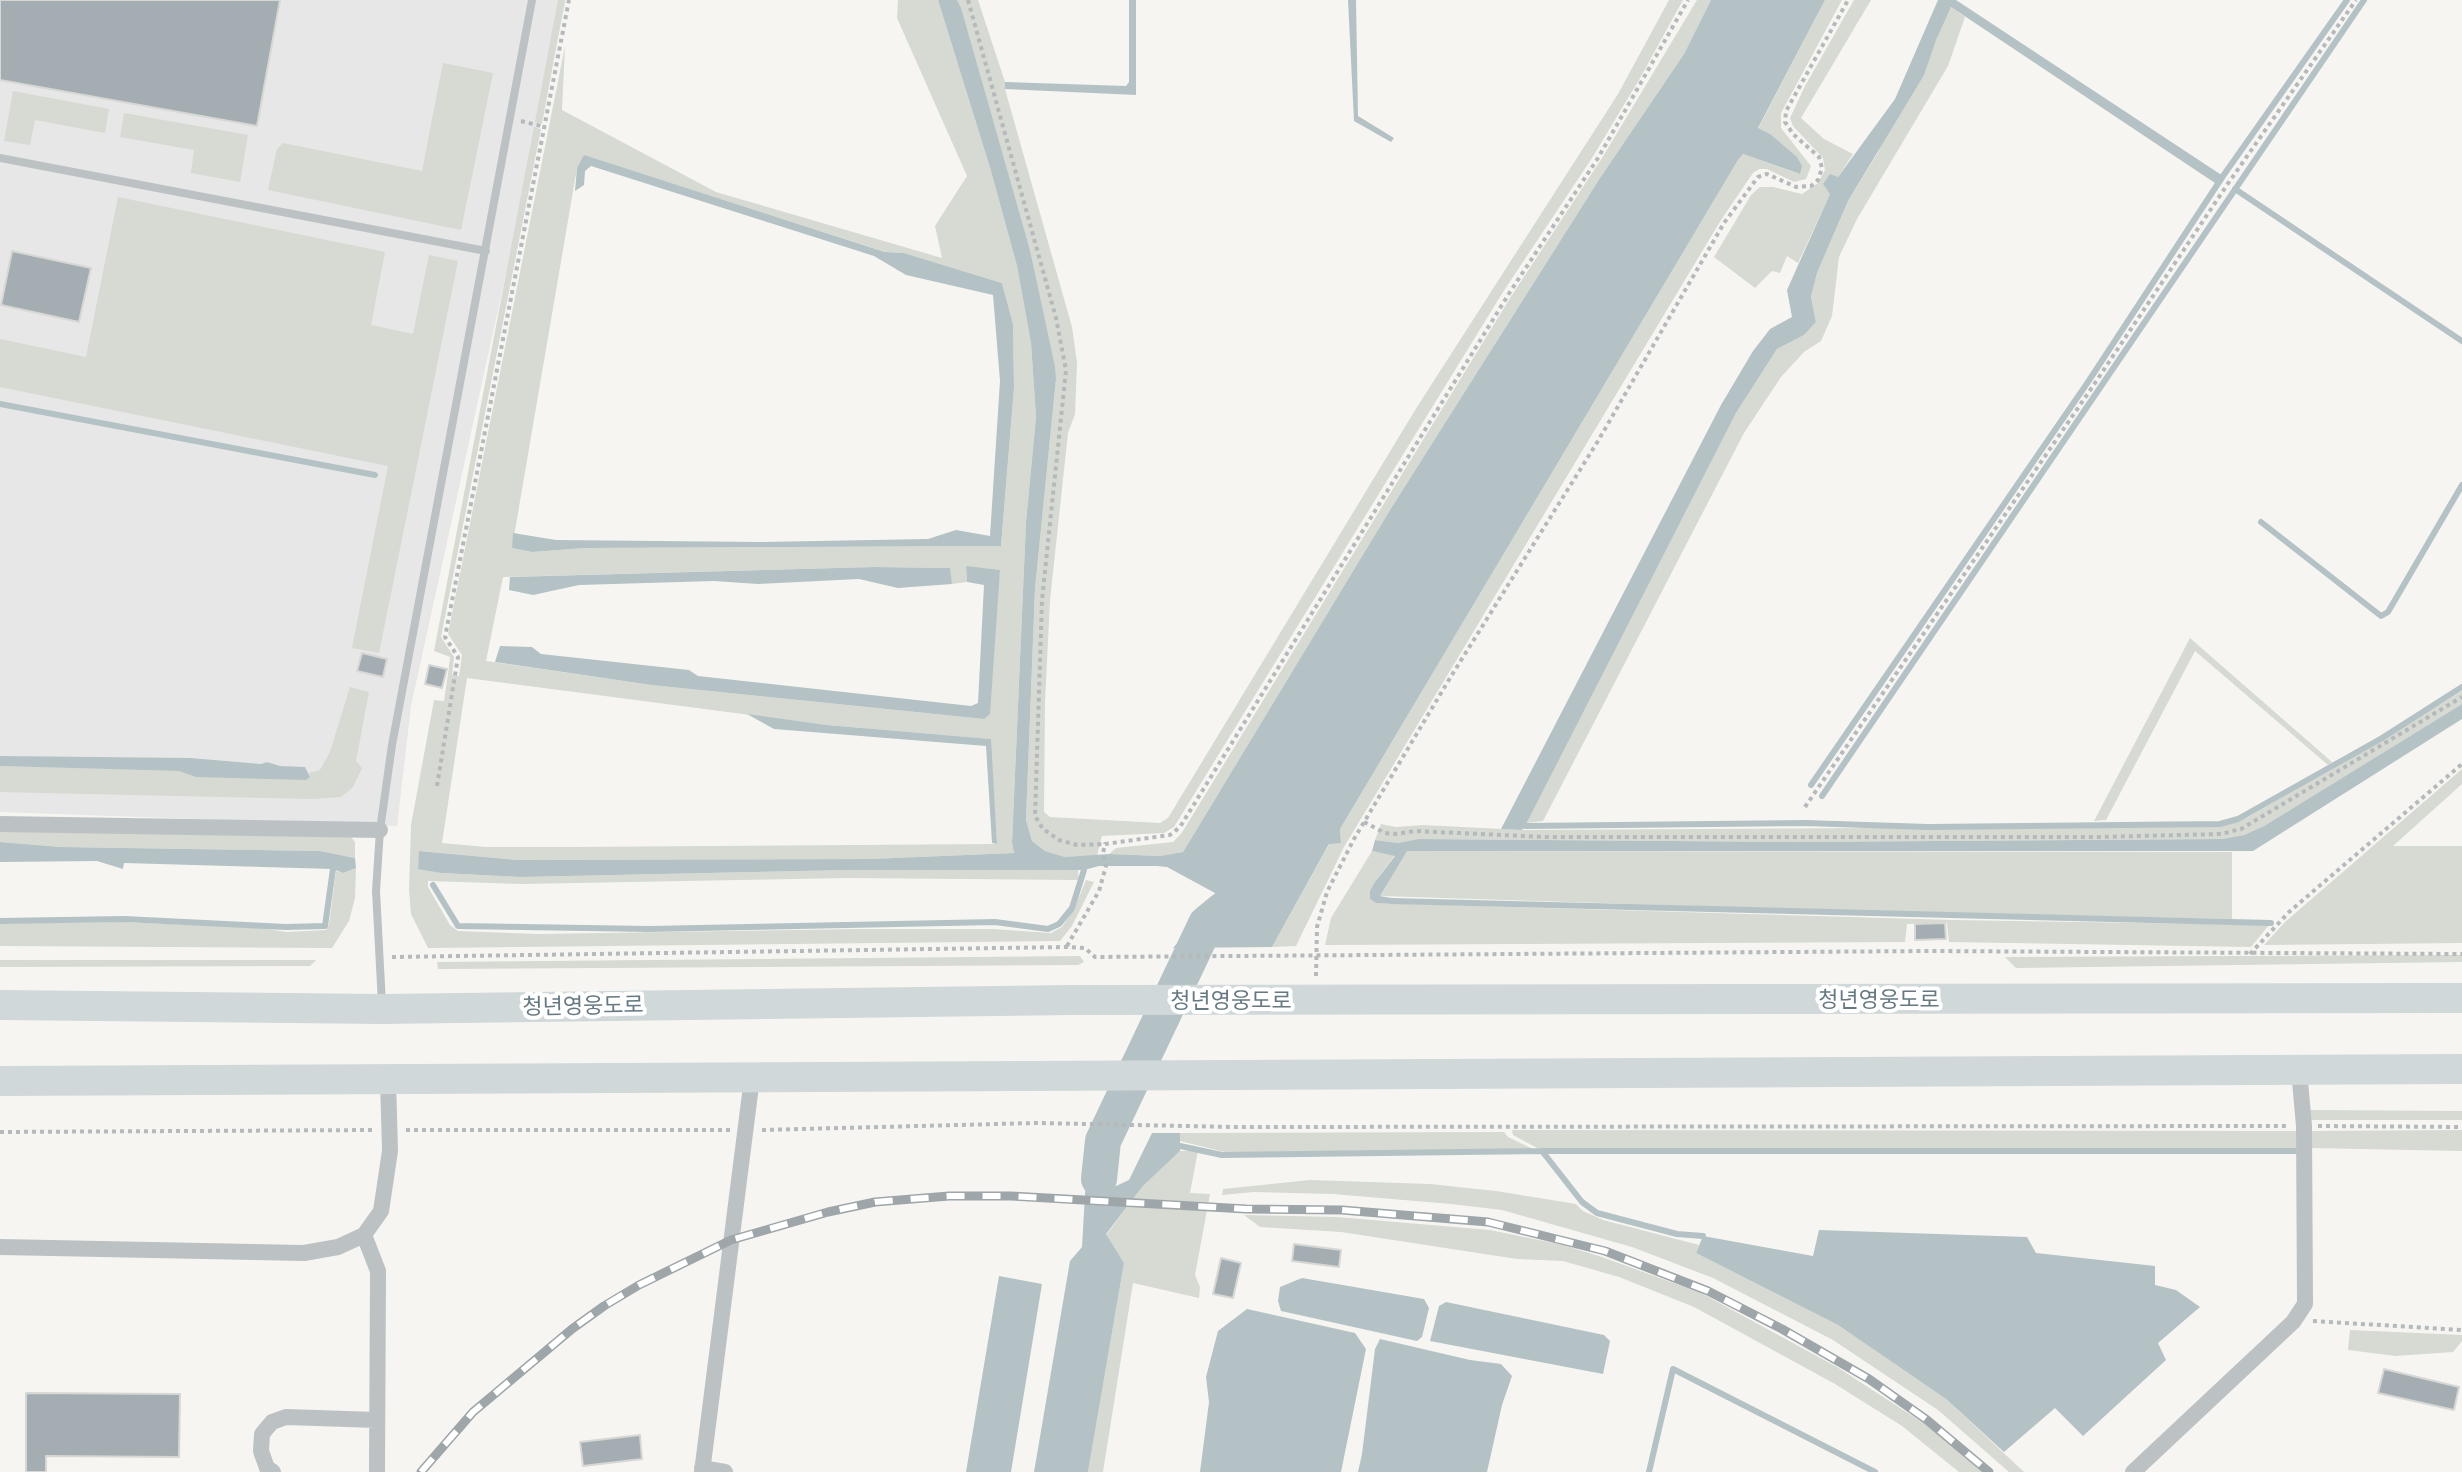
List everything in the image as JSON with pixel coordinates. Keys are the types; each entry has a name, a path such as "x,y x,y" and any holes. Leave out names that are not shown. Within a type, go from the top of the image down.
{"highway":[{"name":"청년영웅도로","path":"0,1005 382,1009 1073,1000 2462,998"},
{"path":"0,1081 2462,1069"}],"street":[{"path":"0,824 380,830"},
{"path":"2133,1472 2293,1322 2305,1304 2304,1126 2299,1070"},
{"path":"725,1472 702,1470 752,1078"},
{"path":"0,1247 304,1253 338,1247 364,1235 381,1211 390,1151 388,1080"},
{"path":"364,1235 378,1271 377,1472"},
{"path":"273,1472 267,1468 261,1451 262,1434 272,1422 286,1417 377,1420"}],"lane":[{"path":"382,1009 376,891 380,830 394,729 532,0"},
{"path":"0,158 486,251"}],"path":[{"path":"437,786 458,657 445,637 569,0"},
{"path":"968,0 1056,318 1066,370 1042,600 1035,816 1043,829 1059,840 1077,845 1170,835 1180,827 1501,305 1598,158 1688,0"},
{"path":"1316,1001 1317,927 1327,892 1364,822 1598,441 1724,223 1758,177 1767,174 1796,187 1811,186 1818,180 1822,168 1819,157 1793,134 1785,122 1786,111 1848,0"},
{"path":"1805,807 2356,0"},
{"path":"511,118 545,127"},
{"path":"1364,822 1385,833 1396,834 1415,831 1545,837 2098,837 2221,834 2241,829 2462,697"},
{"path":"2250,954 2289,912 2462,764"},
{"path":"1067,947 1099,891 1106,866 1103,853 1105,844"},
{"path":"379,957 1067,947 1085,948 1095,957 1927,951 2462,954"},
{"path":"0,1132 746,1130 1036,1123 1234,1127 2462,1127"},
{"path":"2293,1322 2325,1320 2462,1330"}],"shaded area":[{"path":"0,0 566,0 411,706 397,826 0,812"},
{"path":"558,0 565,0 542,124 535,122"},
{"path":"898,0 938,0 1017,266 1031,343 1036,417 1026,522 1014,853 870,859 518,860 420,851 418,868 441,873 521,877 848,870 1078,870 1079,880 848,878 522,884 428,881 428,887 450,925 458,931 537,934 993,929 1051,933 1062,927 1075,907 1086,880 1094,882 1072,926 1060,941 428,948 411,914 409,890 411,825 434,700 444,701 450,657 434,651 534,127 541,129 441,637 454,657 452,675 459,676 462,655 448,634 565,46 562,110 716,192 942,258 935,226 967,176 897,18","holes":["585,156 886,252 904,253 1002,283 1013,324 1014,388 1001,546 585,548 532,552 512,548 577,168","874,567 949,568 952,584 967,582 966,567 1000,570 984,719 651,685 486,661 503,577","467,678 827,725 990,739 997,844 486,847 442,843"]},
{"path":"938,0 957,0 961,8 1030,250 1055,367 1035,589 1026,820 1032,841 1045,851 1065,857 1109,854 1160,856 1183,852 1390,510 1600,178 1684,54 1711,0 1825,0 1758,128 1797,157 1802,166 1800,174 1743,154 1738,160 1340,829 1341,843 1329,844 1272,947 1173,948 1197,921 1215,893 1167,867 1157,866 1099,866 1084,870 848,870 521,877 418,869 419,851 518,860 870,859 1014,853 1026,522 1036,417 1031,343 1017,266"},
{"path":"957,0 978,0 1005,82 1072,327 1077,363 1075,414 1068,433 1050,600 1044,812 1050,817 1160,823 1168,818 1417,407 1618,94 1669,0 1683,0 1592,158 1503,292 1174,827 1164,833 1102,836 1097,856 1065,857 1045,851 1032,841 1026,820 1035,589 1056,379 1030,250"},
{"path":"1129,0 1136,0 1136,95 1005,89 1005,82 1126,86 1129,82"},
{"path":"1348,0 1356,0 1358,116 1394,138 1391,142 1354,121"},
{"path":"1697,0 1711,0 1684,54 1600,178 1390,510 1183,852 1160,856 1109,854 1116,848 1173,842 1181,834"},
{"path":"1825,0 1842,0 1781,113 1781,128 1811,166 1806,179 1794,182 1767,169 1753,173 1721,220 1344,847 1296,946 1272,947 1330,843 1341,842 1340,829 1738,160 1743,154 1799,174 1758,129"},
{"path":"1854,0 1871,0 1801,118 1824,139 1853,154 1838,177 1798,263 1787,256 1780,273 1772,271 1755,288 1714,257 1751,195 1760,187 1802,194 1818,183 1825,170 1823,158 1793,126 1790,118"},
{"path":"1938,0 1956,0 2223,176 2218,185 1951,7 1924,75 1848,201 1817,273 1811,297 1816,322 1804,335 1777,349 1736,413 1525,826 1522,830 1501,829 1721,405 1770,329 1792,317 1787,290 1830,194 1823,184 1830,174 1838,177 1895,99"},
{"path":"1951,7 1965,17 1948,66 1857,219 1839,257 1832,316 1821,341 1804,352 1781,377 1744,433 1543,821 1525,823 1736,413 1777,349 1804,335 1816,322 1811,297 1817,273 1848,201 1877,154"},
{"path":"443,63 493,73 461,230 268,190 277,149 283,143 422,171"},
{"path":"13,91 109,109 105,133 35,120 30,145 4,141"},
{"path":"124,113 248,135 240,182 191,173 194,150 120,137"},
{"path":"584,155 885,252 904,253 1002,283 1013,324 1014,388 1001,546 585,548 532,552 512,548 513,533 556,540 761,542 928,539 956,530 990,536 1000,381 993,295 906,275 874,256 591,166 585,171 584,185 575,191 577,168"},
{"path":"118,197 385,252 371,325 413,334 429,255 458,261 379,653 352,648 388,466 0,387 0,339 86,357"},
{"path":"966,566 1000,570 990,714 984,719 651,685 495,662 500,646 532,647 541,654 689,670 698,676 971,706 978,703 984,585 967,582"},
{"path":"874,567 950,568 952,584 898,588 859,579 758,584 714,581 579,585 533,595 509,590 510,577"},
{"path":"2190,638 2332,762 2328,765 2195,651 2106,820 2094,821"},
{"path":"350,687 369,692 356,761 362,768 353,787 341,797 312,799 0,792 0,766 180,771 196,777 310,777 309,773 320,770 330,752"},
{"path":"2462,691 2462,704 2264,826 2244,835 2222,839 1796,842 1418,839 1398,843 1375,840 1381,824 1522,830 2222,826 2248,817"},
{"path":"2462,704 2462,719 2253,851 1407,851 1380,896 1397,899 1398,904 1376,903 1370,899 1375,882 1395,856 1372,851 1375,840 1398,843 1418,839 1796,842 2222,839 2244,835 2264,826"},
{"path":"747,714 827,725 991,739 997,844 992,843 986,746 774,729"},
{"path":"0,756 267,762 305,767 310,777 306,780 196,777 179,771 0,766"},
{"path":"2462,769 2462,784 2393,846 2462,846 2462,943 2264,945 2285,922"},
{"path":"0,830 351,837 355,842 355,858 320,851 61,847 0,842"},
{"path":"0,842 61,847 320,851 355,858 356,868 343,873 333,869 124,863 123,869 97,861 0,862"},
{"path":"1372,851 1395,855 1375,882 1370,899 1376,903 1952,920 2269,925 2251,947 1949,942 1947,923 1907,924 1905,942 1325,945 1331,918"},
{"path":"1406,851 2232,852 2232,919 1380,896"},
{"path":"356,868 355,898 349,921 332,948 0,946 0,923 122,922 262,928 286,932 326,930 336,871 343,873"},
{"path":"2462,955 2462,962 2016,968 2005,957"},
{"path":"1080,956 1084,962 1078,965 438,969 437,962"},
{"path":"0,960 316,960 310,966 0,967"},
{"path":"2307,1110 2462,1111 2462,1120 2307,1120"},
{"path":"1512,1130 2297,1131 2296,1149 1539,1149 1513,1135"},
{"path":"2462,1130 2462,1151 2309,1148 2308,1131"},
{"path":"1504,1132 1533,1149 1229,1153 1180,1141 1180,1133"},
{"path":"1152,1133 1180,1133 1180,1151 1143,1186 1106,1234 1124,1263 1088,1472 1034,1472 1070,1261 1082,1247 1086,1177 1095,1134 1121,1134 1102,1183 1116,1186 1129,1180"},
{"path":"1180,1151 1198,1151 1190,1193 1210,1194 1195,1275 1200,1287 1199,1298 1133,1283 1103,1472 1088,1472 1124,1263 1106,1235 1143,1186"},
{"path":"1310,1180 1430,1184 1576,1204 1583,1211 1603,1220 1699,1245 1696,1253 1838,1325 1946,1399 2024,1472 2009,1472 1938,1410 1833,1340 1713,1278 1632,1247 1502,1210 1333,1194 1254,1192 1222,1195 1223,1189"},
{"path":"1244,1215 1337,1217 1490,1230 1563,1245 1602,1257 1701,1293 1837,1367 1934,1430 1982,1472 1959,1472 1902,1426 1835,1384 1694,1307 1619,1277 1563,1261 1517,1259 1341,1232 1260,1227"},
{"path":"1819,1230 2027,1237 2036,1253 2155,1266 2155,1285 2176,1290 2200,1307 2158,1343 2166,1360 2083,1436 2055,1408 2004,1452 1946,1399 1838,1325 1696,1253 1703,1236 1813,1256"},
{"path":"999,1276 1042,1284 1011,1472 966,1472"},
{"path":"1302,1278 1424,1299 1429,1308 1422,1337 1417,1341 1281,1311 1278,1301 1280,1287"},
{"path":"1446,1302 1604,1335 1610,1341 1603,1374 1430,1341 1439,1306"},
{"path":"1247,1309 1355,1333 1366,1349 1341,1472 1200,1472 1209,1402 1206,1377 1218,1331"},
{"path":"2350,1330 2462,1335 2462,1341 2453,1352 2396,1356 2348,1350"},
{"path":"1380,1339 1501,1364 1512,1376 1487,1472 1358,1472 1375,1349"}],"building":[{"path":"0,0 280,0 257,126 0,80"},
{"path":"12,251 91,268 79,322 1,305"},
{"path":"362,653 387,659 383,677 357,671"},
{"path":"429,665 447,669 442,688 425,684"},
{"path":"1945,923 1946,939 1915,940 1915,924"},
{"path":"1294,1244 1341,1250 1339,1267 1292,1261"},
{"path":"1221,1258 1241,1263 1233,1298 1213,1294"},
{"path":"2384,1369 2459,1387 2454,1410 2378,1393"},
{"path":"26,1393 180,1394 179,1457 46,1456 46,1472 26,1472"},
{"path":"640,1435 642,1459 583,1466 580,1442"}],"waterway":[{"path":"1811,785 2088,382 2223,176 2347,0"},
{"path":"1822,796 2364,0"},
{"path":"2235,189 2462,341"},
{"path":"0,404 375,475"},
{"path":"2261,522 2381,616 2388,612 2462,485"},
{"path":"1525,826 2220,824 2238,819 2382,738 2462,687"},
{"path":"0,921 124,919 325,926 333,869"},
{"path":"433,885 458,926 649,929 995,922 1048,929 1059,924 1072,908 1084,870"},
{"path":"1391,901 2271,923"},
{"path":"1099,1179 1103,1141 1206,924 1223,910"},
{"path":"1180,1146 1222,1155 1542,1151 2296,1151"},
{"path":"1542,1151 1582,1202 1597,1213 1677,1234 1703,1236"},
{"path":"1649,1472 1673,1369 1875,1472"}],"railway":[{"path":"421,1472 473,1412 572,1329 639,1285 731,1240 828,1212 875,1202 949,1196 1011,1196 1246,1209 1342,1210 1488,1222 1605,1251 1708,1291 1869,1379 1927,1420 1989,1472"}]}
